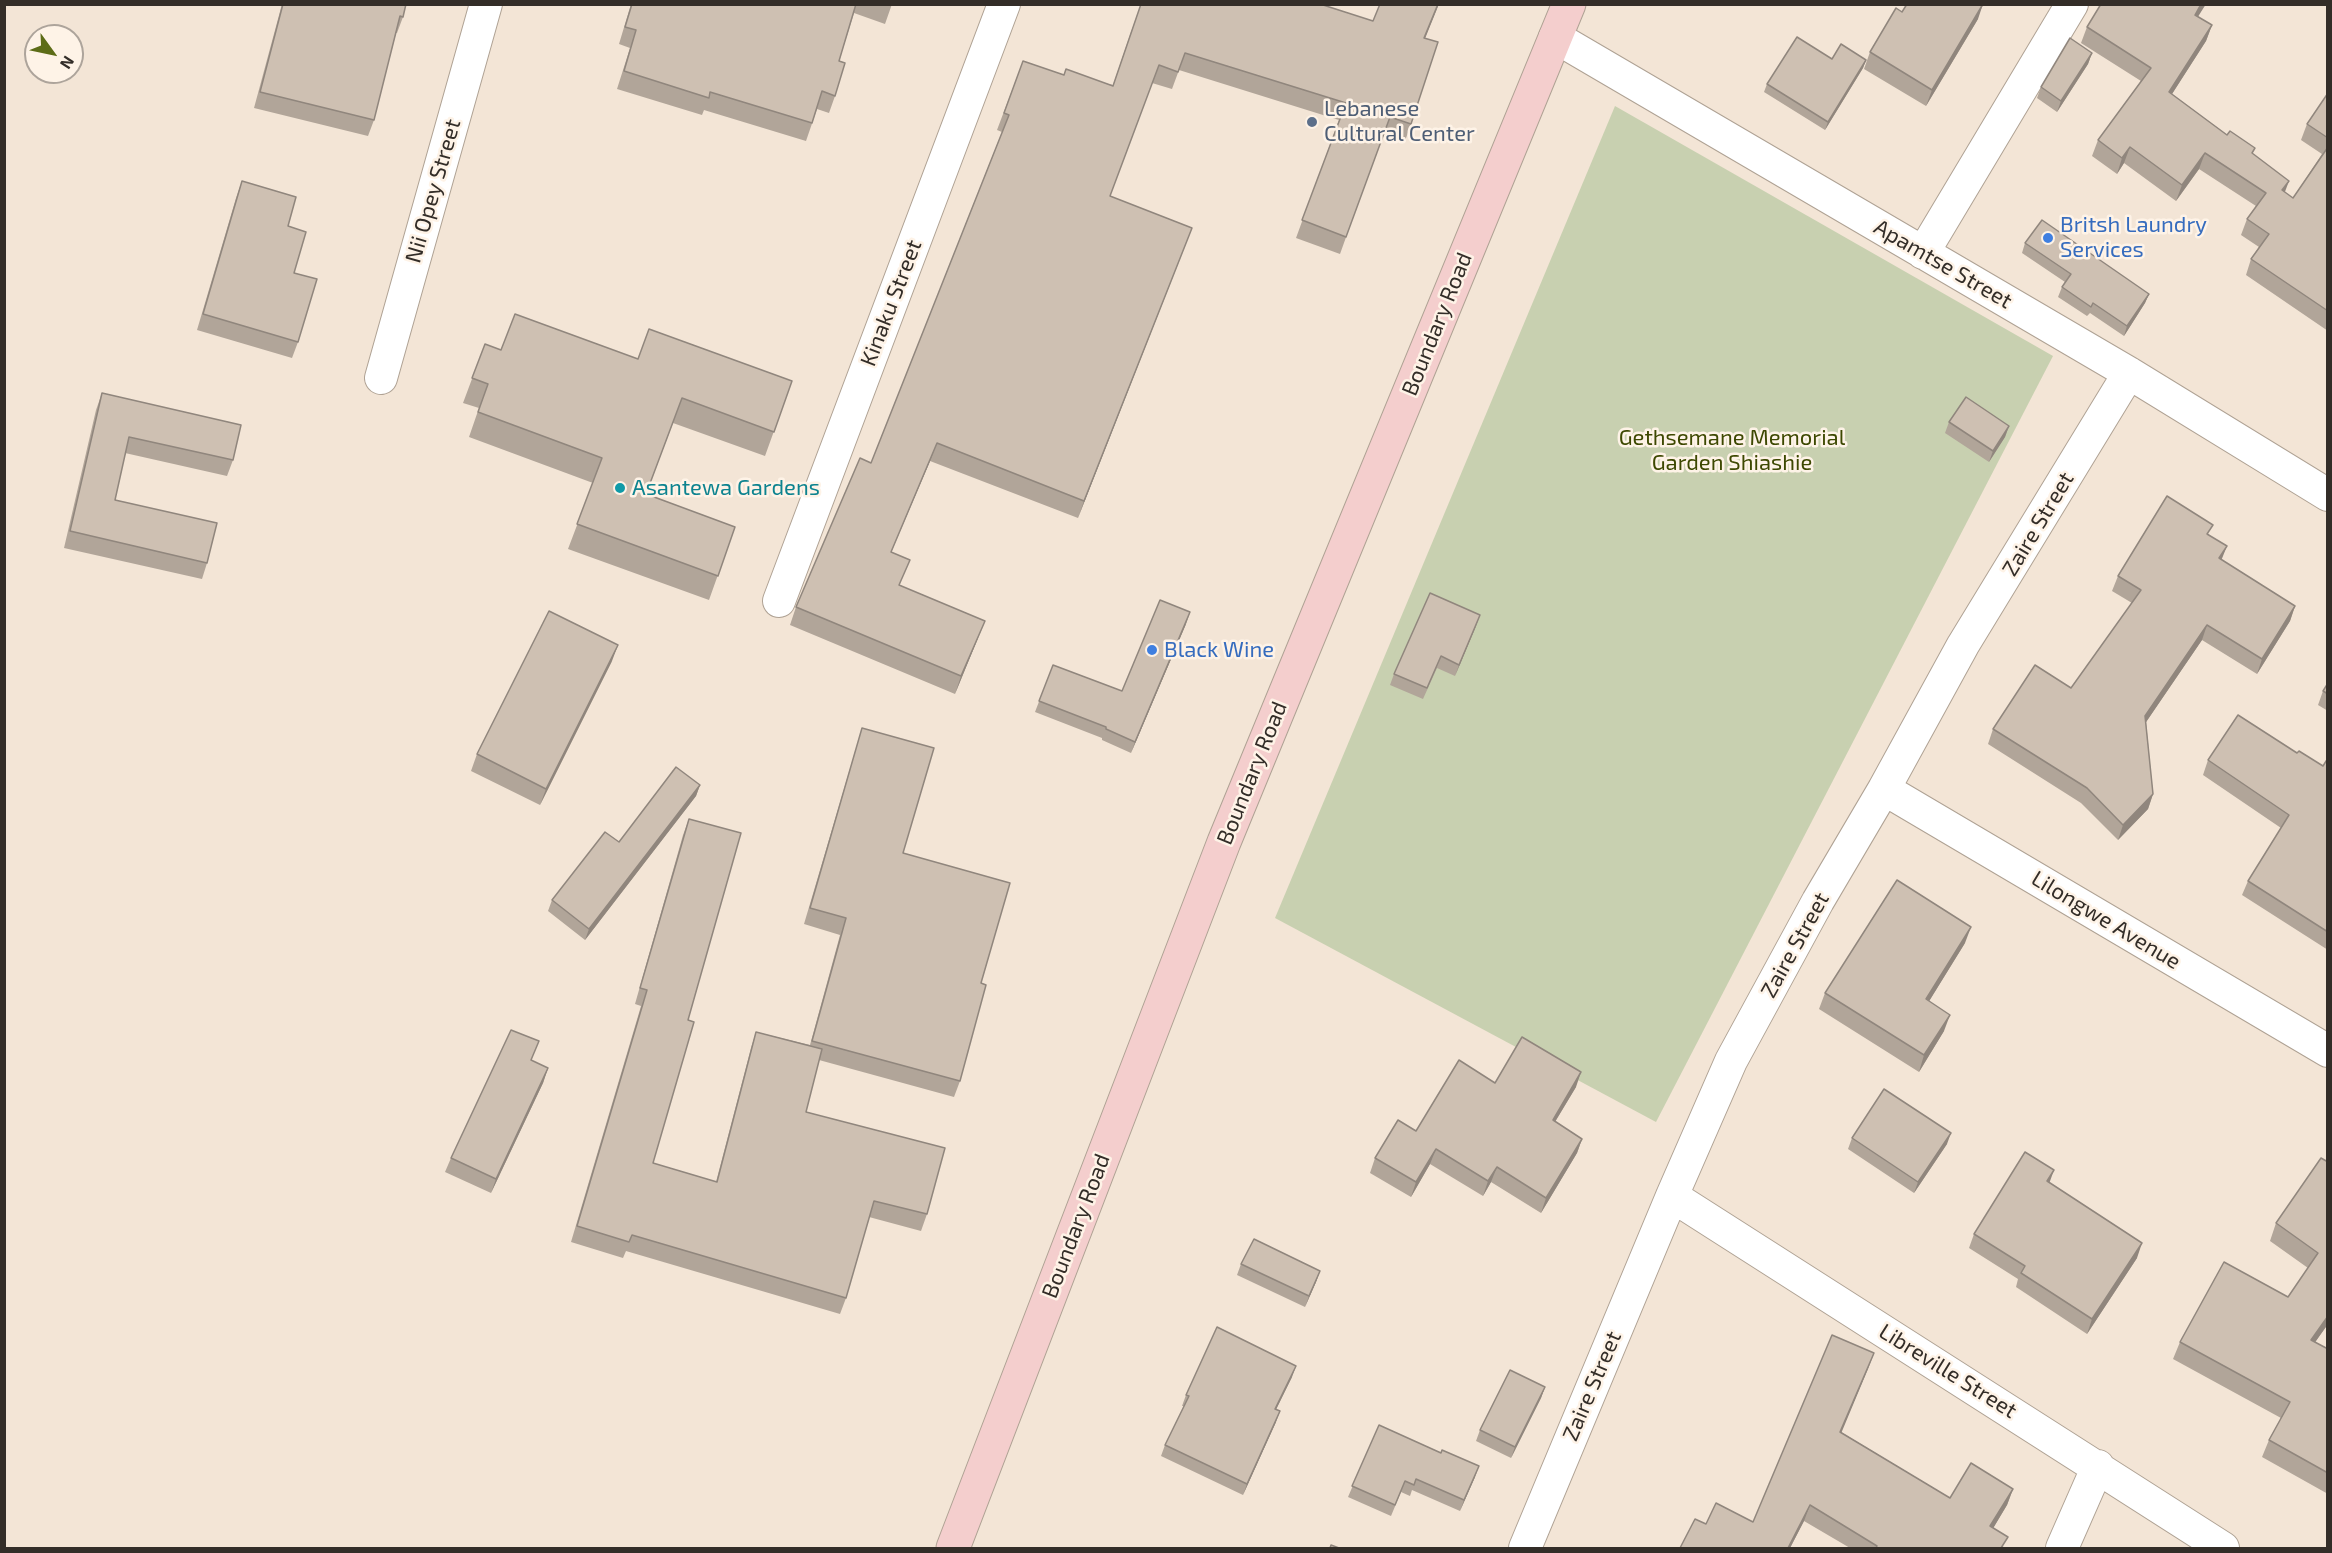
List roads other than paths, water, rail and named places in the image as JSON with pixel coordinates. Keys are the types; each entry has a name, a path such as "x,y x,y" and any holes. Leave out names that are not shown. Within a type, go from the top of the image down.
{"main road":[{"name":"Boundary Road","path":"953,1548 1224,842 1569,4"}],"street":[{"name":"Nii Opey Street","path":"381,378 486,4"},
{"name":"Kinaku Street","path":"779,601 1004,4"},
{"path":"1923,253 2072,4"},
{"name":"Apamtse Street","path":"1555,37 2129,373 2328,495"},
{"name":"Zaire Street","path":"1525,1548 1731,1060 1963,645 2129,373"},
{"name":"Lilongwe Avenue","path":"1884,789 2328,1051"},
{"name":"Libreville Street","path":"1672,1196 2098,1466 2223,1548"},
{"path":"2062,1548 2098,1466"}],"place":[{"name":"Lebanese Cultural Center","path":"1312,122"},
{"name":"Britsh Laundry Services","path":"2048,238"},
{"name":"Asantewa Gardens","path":"620,488"},
{"name":"Black Wine","path":"1152,650"}],"park label":[{"name":"Gethsemane Memorial Garden Shiashie","path":"1732,450"}]}
